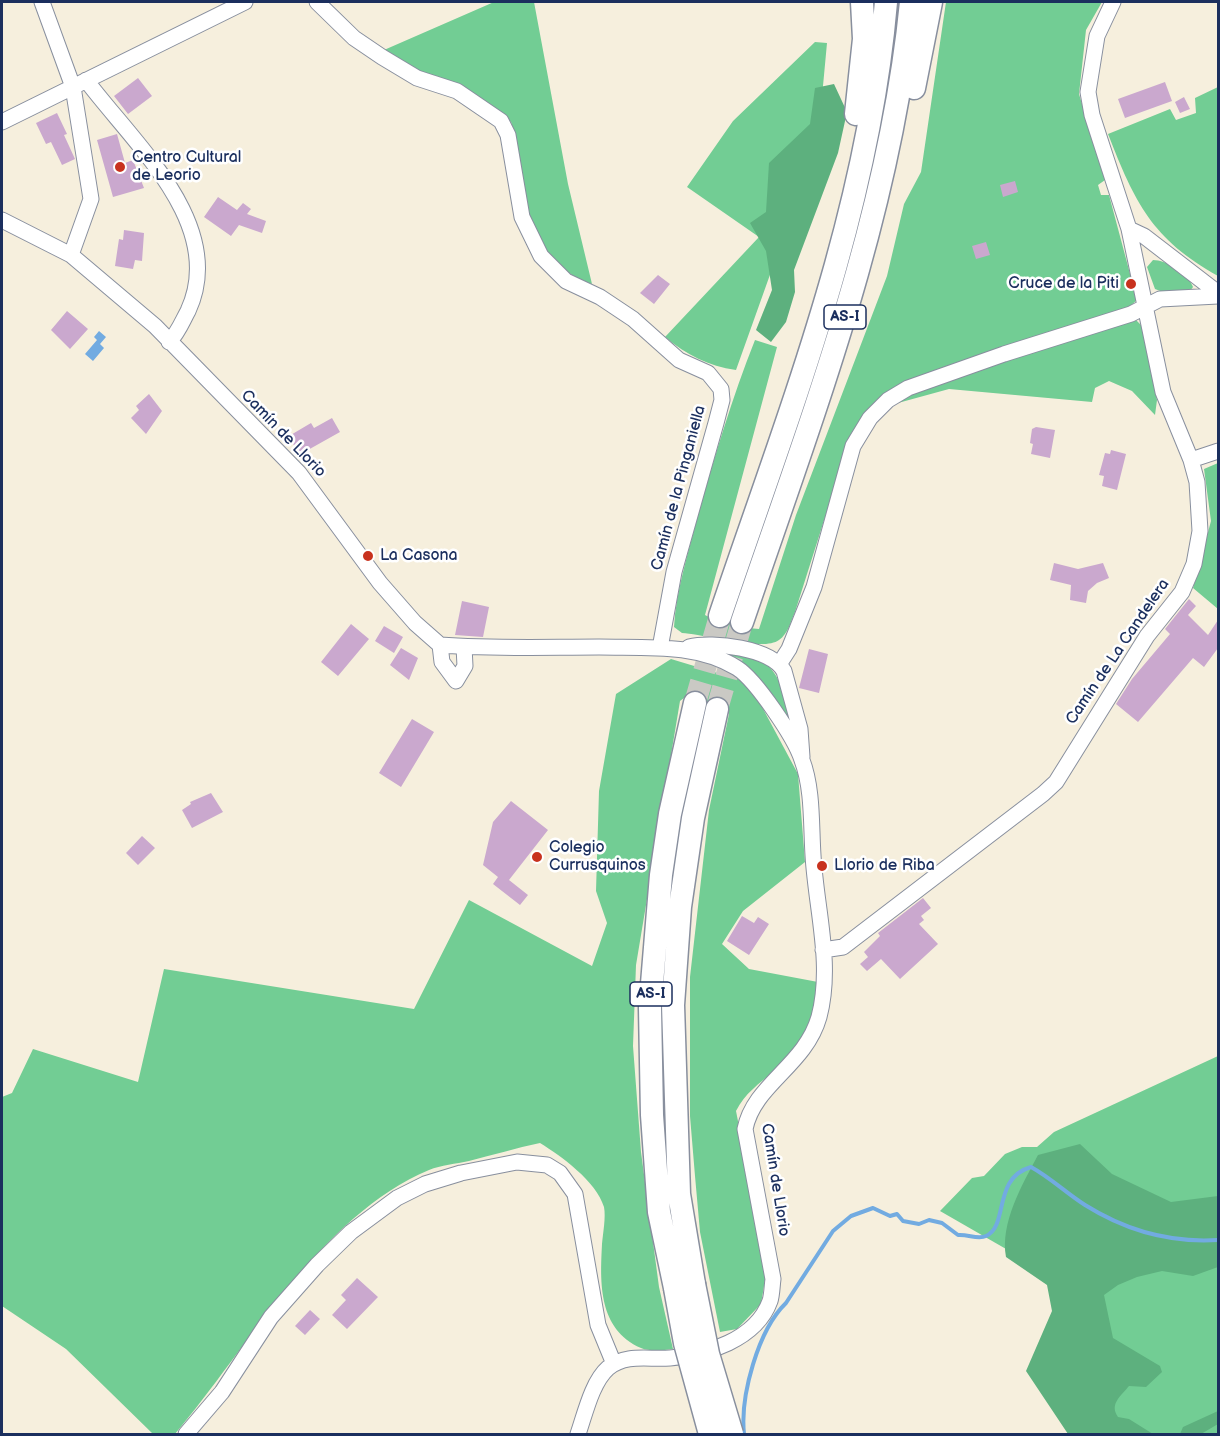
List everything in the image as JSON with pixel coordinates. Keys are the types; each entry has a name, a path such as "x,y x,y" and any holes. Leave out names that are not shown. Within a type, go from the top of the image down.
{"highway":[{"path":"830,287 851,166 864,39 862,2"},
{"name":"AS-I","path":"720,616 830,287 861,168 883,39 886,2"},
{"name":"AS-I","path":"742,622 853,294 885,171 908,42 912,2"},
{"path":"853,294 894,174 931,2"},
{"name":"AS-I","path":"695,703 668,825 656,909 650,1008 652,1115 659,1212 708,1354 732,1434"},
{"name":"AS-I","path":"710,1434 685,1343 673,1005 680,907 691,828 717,709"}],"street":[{"path":"42,2 79,84 170,187 187,218 196,253 197,284 195,294 176,335 169,342"},
{"path":"2,122 245,2"},
{"name":"Camín de la Pinganiella","path":"317,2 354,38 382,57 417,78 457,91 501,121 508,135 522,217 541,256 566,281 600,297 633,319 679,360 708,374 721,389 722,400 674,572 668,649"},
{"name":"Camín de La Candelera","path":"823,950 843,947 1043,794 1064,771 1087,728 1148,636 1182,592 1194,564 1200,531 1201,503 1191,460 1163,392 1130,229 1092,115 1088,93 1097,36 1113,2"},
{"path":"71,255 91,199 79,84"},
{"name":"Camín de Llorio","path":"2,220 71,255 155,326 298,473 380,583 416,623 440,645 668,649 700,653 738,669 760,691 802,760"},
{"path":"1130,229 1144,236 1218,295"},
{"path":"780,663 789,649 814,587 853,446 870,418 888,400 908,388 1004,354 1131,314 1146,304 1160,299 1218,295"},
{"path":"1191,460 1218,451"},
{"name":"Camín de Llorio","path":"614,1364 622,1359 669,1358 700,1354 726,1345 759,1320 770,1301 773,1279 745,1129 748,1113 761,1095 800,1056 811,1037 823,997 826,973 814,868 811,812 802,760 800,729 784,670 773,657 745,650 702,644 668,649"},
{"path":"440,645 442,662 456,681 465,666 464,647"},
{"path":"186,1434 222,1392 272,1317 317,1265 351,1232 397,1198 425,1184 461,1173 517,1161 548,1165 560,1173 575,1194 598,1325 614,1364 607,1369 596,1387 578,1434"}],"green space":[{"path":"494,2 534,2 568,184 592,284 568,272 550,256 538,238 530,216 511,122 466,92 419,76 384,50"},
{"path":"946,2 1102,2 1086,30 1079,94 1105,180 1098,185 1101,195 1109,195 1137,300 1128,308 871,407 852,432 795,612 785,634 779,640 760,644 682,633 674,627 683,573 717,451 755,340 777,347 705,615 715,620 730,620 738,627 759,629 796,515 887,276 904,204 921,172"},
{"path":"815,42 827,43 820,118 797,199 736,370 716,366 681,349 665,337 759,237 687,187 733,121"},
{"path":"834,84 847,112 838,153 794,270 795,292 786,322 771,342 756,330 772,290 766,251 750,223 766,212 769,163 810,124 815,88"},
{"path":"1218,87 1218,276 1177,248 1148,217 1127,180 1108,134 1170,109 1176,120 1196,113 1195,98"},
{"path":"1153,260 1164,262 1182,272 1193,287 1190,291 1163,292 1155,289 1147,267"},
{"path":"1136,320 1142,326 1157,400 1155,415 1132,391 1109,381 1095,388 1092,402 949,389 887,406 961,374"},
{"path":"1218,463 1218,609 1193,588 1211,521 1204,469"},
{"path":"721,653 757,658 768,666 782,688 795,736"},
{"path":"671,659 744,681 761,705 798,774 805,862 743,911 722,944 749,969 818,982 814,1008 799,1042 784,1062 748,1094 736,1111 767,1268 761,1304 737,1329 720,1332 700,1232 690,1116 690,977 709,810 729,714 725,708 684,698 680,701 636,965 633,1046 641,1152 659,1287 673,1349 641,1348 627,1340 616,1329 609,1317 602,1289 601,1259 605,1220 600,1197 586,1179 540,1143 434,1168 390,1191 354,1219 320,1251 288,1287 175,1434 153,1434 66,1349 2,1306 2,1097 12,1093 33,1049 138,1082 164,969 414,1009 469,900 592,966 607,923 596,891 599,791 616,694"},
{"path":"1218,1056 1218,1434 1068,1434 1059,1313 1051,1281 1013,1253 940,1211 972,1178 984,1176 1005,1154 1022,1147 1037,1147 1054,1132"},
{"path":"1080,1144 1112,1174 1171,1202 1218,1196 1218,1267 1193,1276 1162,1271 1137,1277 1118,1285 1104,1295 1113,1338 1160,1366 1162,1372 1146,1387 1129,1386 1115,1404 1118,1417 1129,1419 1153,1434 1068,1434 1026,1371 1052,1311 1047,1285 1006,1257 1006,1231 1009,1218 1019,1191 1038,1155"},
{"path":"1218,1411 1218,1424 1201,1434 1180,1434 1183,1427"}],"water":[{"path":"99,331 106,337 100,344 104,348 93,361 85,354 97,340 94,337"}],"building":[{"path":"138,78 152,96 128,114 114,96"},
{"path":"1165,82 1172,101 1125,118 1118,99"},
{"path":"1184,97 1190,109 1180,113 1175,102"},
{"path":"57,113 75,159 62,165 51,142 46,144 36,123"},
{"name":"Centro Cultural de Leorio","path":"117,134 125,163 133,160 144,188 113,197 97,140"},
{"path":"1015,181 1018,192 1003,197 1000,185"},
{"path":"218,197 237,210 243,203 251,209 247,214 266,221 262,233 239,225 231,236 204,217"},
{"path":"124,230 144,233 142,261 135,260 133,269 115,266 119,239 123,240"},
{"path":"986,242 990,255 976,259 972,246"},
{"path":"658,275 670,284 654,304 640,293"},
{"path":"67,311 88,329 70,349 51,330"},
{"path":"149,394 162,411 146,434 131,418 139,410 136,406"},
{"path":"332,418 340,432 299,455 289,436 311,423 314,428"},
{"path":"1036,427 1055,430 1050,458 1031,454 1032,429"},
{"path":"1111,450 1126,454 1117,490 1102,486 1104,476 1099,475 1105,453 1110,454"},
{"path":"1054,563 1078,569 1103,563 1109,578 1097,583 1088,591 1086,603 1070,600 1071,585 1050,580"},
{"path":"1189,599 1196,606 1188,615 1208,635 1218,620 1218,648 1204,667 1193,658 1138,722 1116,704 1132,679 1170,634 1165,629"},
{"path":"462,601 489,607 483,637 455,635"},
{"path":"351,624 369,639 338,676 321,662"},
{"path":"384,626 403,637 394,653 375,641"},
{"path":"401,648 418,658 409,680 390,665"},
{"path":"809,649 828,654 819,693 799,688"},
{"path":"412,719 434,732 401,787 379,773"},
{"path":"211,793 223,812 192,828 182,810 191,804 190,802"},
{"path":"511,801 548,830 509,880 528,895 520,905 493,884 498,877 483,865 493,822"},
{"path":"142,836 155,848 138,865 126,853"},
{"path":"923,898 931,908 921,916 924,920 919,924 938,944 900,979 881,959 867,971 860,964 868,957 864,952 880,936 878,933"},
{"path":"742,916 754,923 758,917 769,924 749,955 727,941"},
{"path":"357,1278 378,1297 347,1329 332,1315 346,1300 341,1295"},
{"path":"310,1310 320,1319 305,1335 295,1326"}],"waterway":[{"path":"744,1434 748,1383 759,1346 776,1315 833,1231 851,1216 873,1208 890,1216 897,1214 903,1221 919,1224 929,1220 942,1223 958,1235 983,1237 993,1231 1011,1181 1019,1173 1031,1167 1085,1205 1132,1228 1166,1237 1218,1240"}],"tunnel":[{"path":"695,703 720,616"},
{"path":"717,709 742,622"}],"place":[{"name":"Centro Cultural de Leorio","path":"120,167"},
{"name":"Cruce de la Piti","path":"1131,284"},
{"name":"La Casona","path":"368,556"},
{"name":"Colegio Currusquinos","path":"537,857"},
{"name":"Llorio de Riba","path":"822,866"}]}
